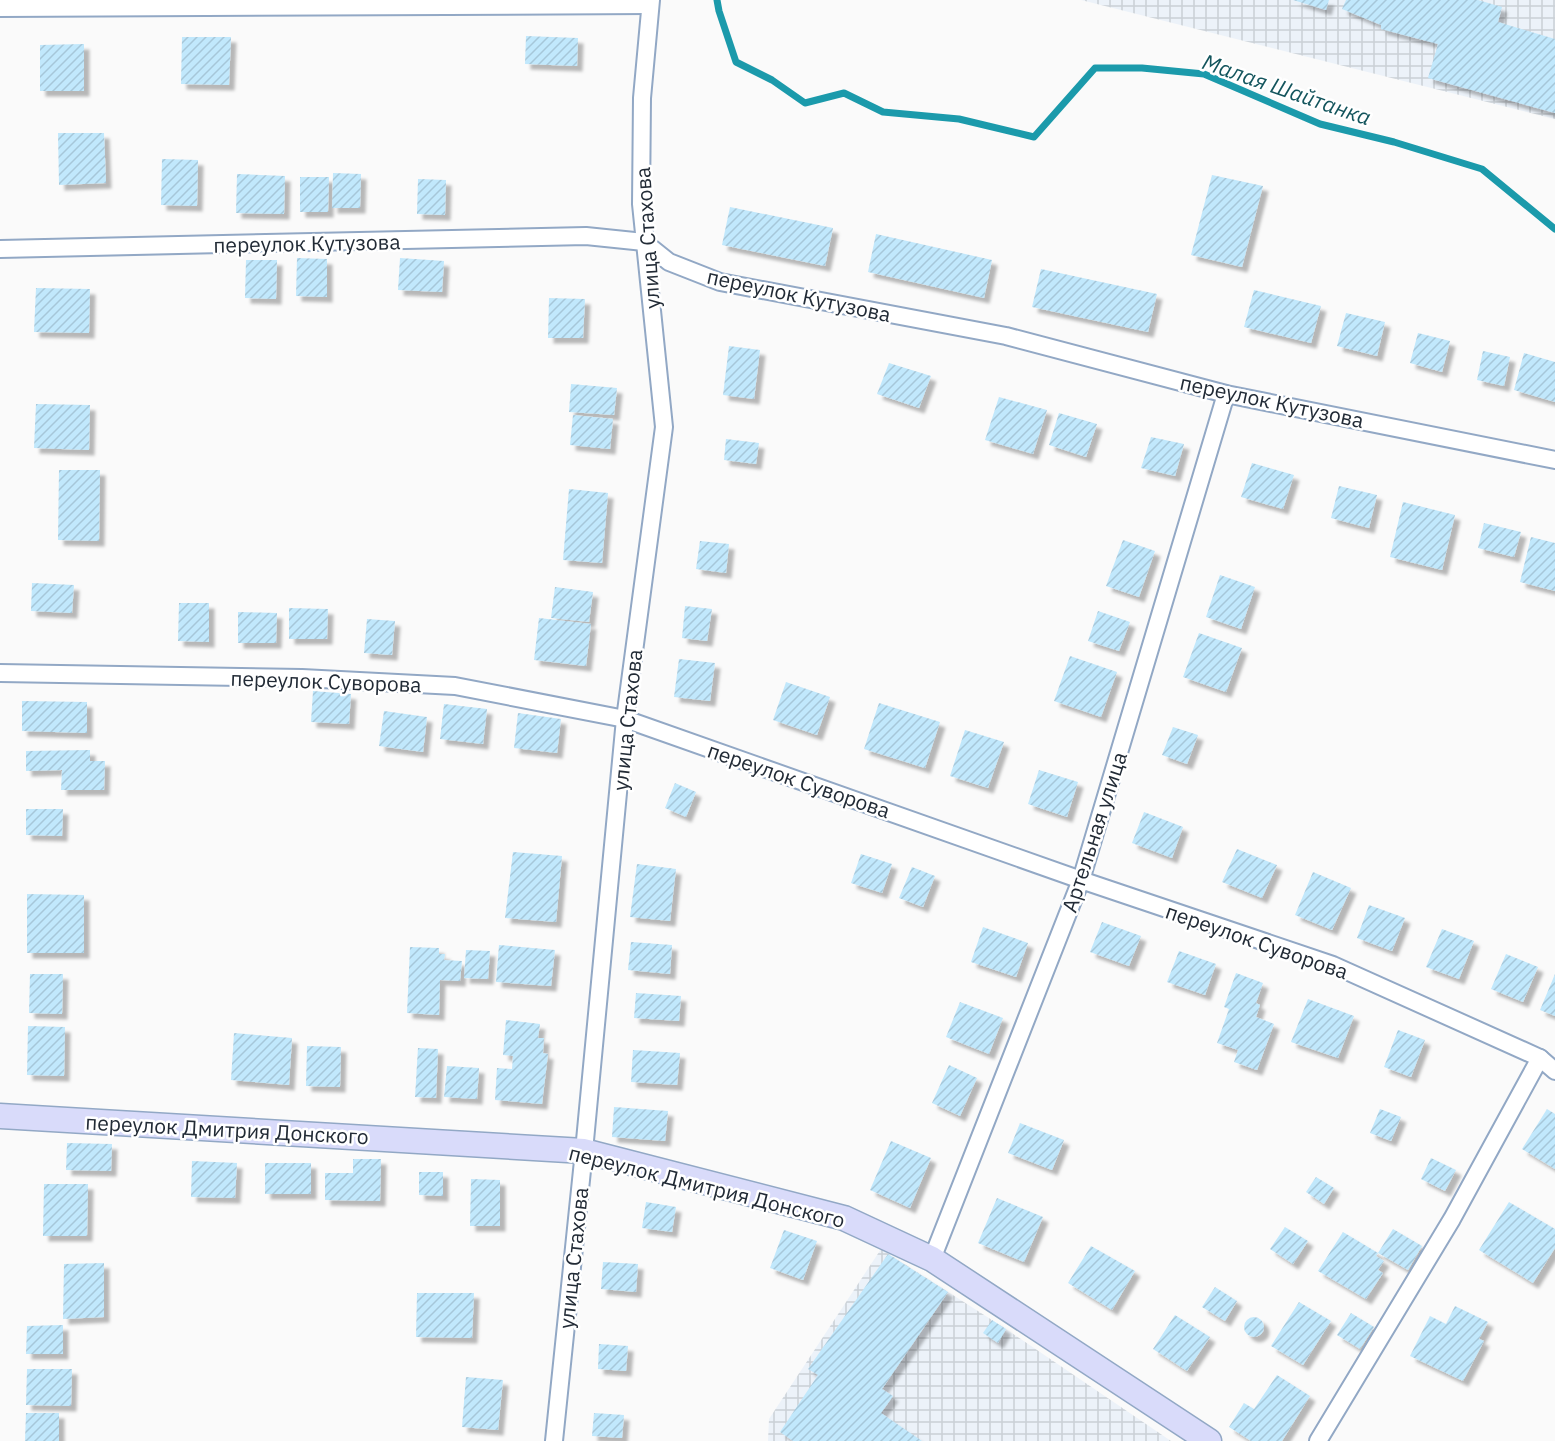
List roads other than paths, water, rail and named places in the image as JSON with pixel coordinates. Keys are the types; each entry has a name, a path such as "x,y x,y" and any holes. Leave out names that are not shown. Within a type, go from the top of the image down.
{"street":[{"path":"0,8 650,3"},
{"name":"улица Стахова","path":"554,1441 625,719 664,427 641,204 642,98 650,3"},
{"name":"переулок Кутузова","path":"0,249 586,236 644,242 669,262 720,282 1006,336 1226,394 1555,460"},
{"name":"Артельная улица","path":"932,1259 1081,880 1226,394"},
{"name":"переулок Суворова","path":"0,673 302,678 455,686 625,719 1081,880 1333,965 1540,1058 1555,1071"},
{"path":"1318,1441 1452,1219 1540,1058"},
{"name":"переулок Дмитрия Донского","path":"0,1116 584,1151 844,1218 932,1259 1209,1441"}],"waterway":[{"name":"Малая Шайтанка","path":"717,0 736,62 772,80 805,103 844,93 883,112 959,119 1034,137 1095,68 1142,68 1204,74 1320,124 1394,142 1482,169 1555,229"}]}
